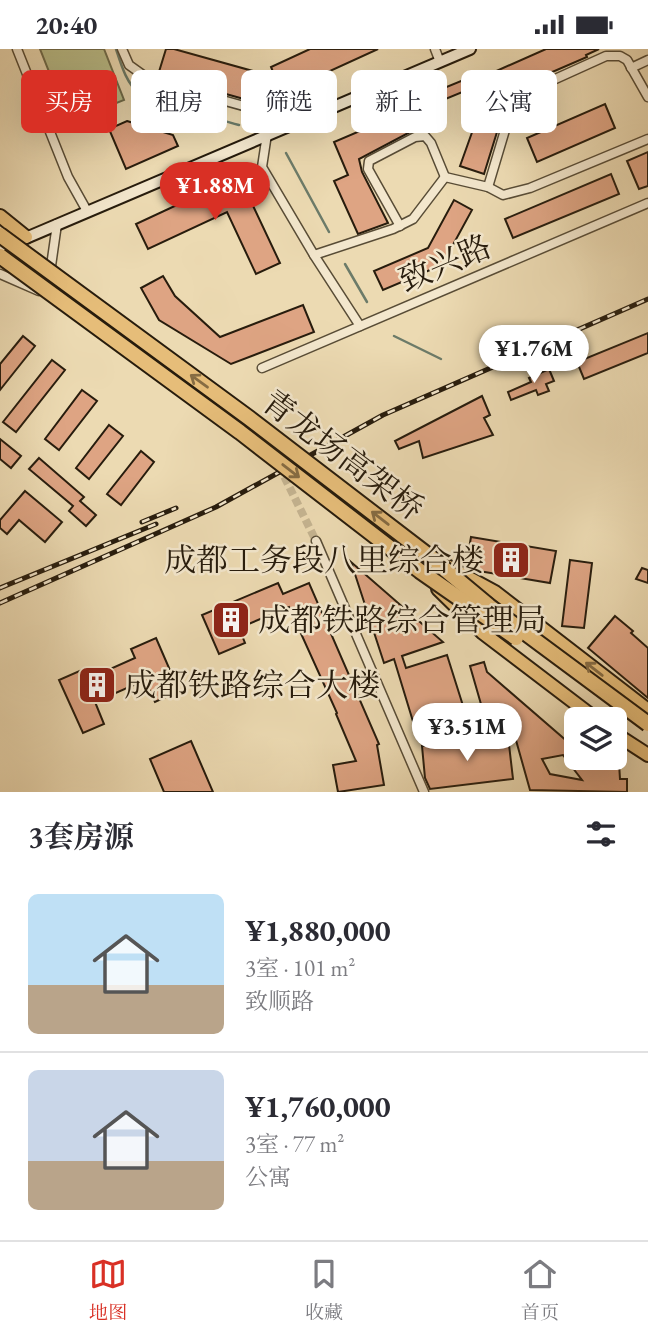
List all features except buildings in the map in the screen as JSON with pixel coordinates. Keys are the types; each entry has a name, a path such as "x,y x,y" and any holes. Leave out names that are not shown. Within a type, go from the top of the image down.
{"highway":[{"name":"青龙场高架桥","path":"0,235 249,418 429,556 489,606 648,724"},
{"name":"青龙场高架桥","path":"0,256 240,432 420,571 648,733"}],"main road":[{"path":"0,216 26,237"},
{"path":"429,556 495,591 648,711"},
{"path":"420,571 483,633 580,707"},
{"path":"627,741 648,755"}],"street":[{"path":"17,49 68,177 87,211"},
{"path":"122,49 129,65 150,80 258,110 267,134 262,167 360,326"},
{"path":"435,49 440,62"},
{"path":"0,249 470,49"},
{"path":"488,187 513,100 520,95 606,57 620,56 631,68 648,97"},
{"path":"631,68 648,60"},
{"path":"400,226 368,169 369,161 415,137 425,136 431,143 445,177"},
{"path":"445,177 488,187 503,195 530,188 648,139"},
{"path":"314,255 400,226 413,219 445,177"},
{"name":"致兴路","path":"262,367 648,203"},
{"path":"46,294 57,224"},
{"path":"0,274 46,294 211,414 253,430 269,444"},
{"path":"316,541 424,792"}],"green space":[{"path":"40,49 104,49 112,70 48,70"},
{"path":"117,82 124,100 117,103"}],"waterway":[{"path":"116,49 127,79 139,93 173,108 239,125"},
{"path":"286,153 329,232"},
{"path":"345,264 367,302"},
{"path":"394,336 441,359"}],"tunnel":[{"path":"279,466 316,541"}],"railway":[{"path":"0,603 216,507 383,415 648,299"},
{"path":"142,522 176,508"},
{"path":"0,588 156,524"}],"place":[{"name":"成都工务段八里综合楼","path":"511,560"},
{"name":"成都铁路综合管理局","path":"231,620"},
{"name":"成都铁路综合大楼","path":"97,685"}]}
